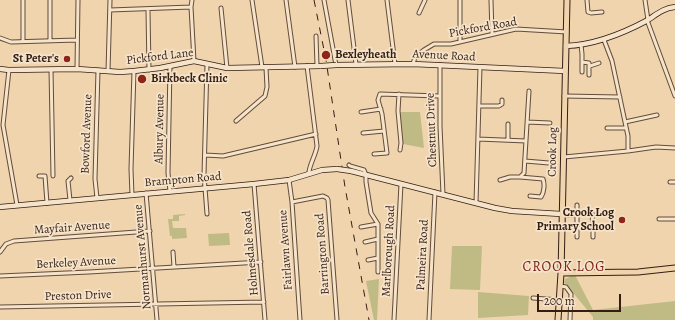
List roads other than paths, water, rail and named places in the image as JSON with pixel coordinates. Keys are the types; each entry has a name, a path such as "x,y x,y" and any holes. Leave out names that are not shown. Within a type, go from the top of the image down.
{"main road":[{"name":"Crook Log","path":"558,320 561,272 561,215 567,0"},
{"path":"561,272 569,274 638,272 675,268"}],"street":[{"path":"23,0 23,41"},
{"path":"50,0 50,40"},
{"path":"77,69 78,0"},
{"path":"108,71 110,0"},
{"path":"192,0 191,7 194,61"},
{"path":"236,122 265,96 267,87 252,0"},
{"path":"286,0 295,67"},
{"path":"324,0 336,65"},
{"path":"348,0 356,64"},
{"path":"387,0 395,64"},
{"path":"420,13 425,0"},
{"path":"460,0 460,41"},
{"path":"491,0 492,34"},
{"path":"587,0 588,12 602,12"},
{"path":"644,0 647,20 675,96"},
{"path":"110,10 148,10 191,7"},
{"path":"566,46 604,40 647,20 664,9 675,7"},
{"path":"221,8 227,68"},
{"path":"148,10 149,70"},
{"name":"Pickford Road","path":"413,64 415,57 434,44 451,44 516,29 567,32"},
{"path":"316,36 319,66"},
{"path":"0,38 11,42 77,40"},
{"path":"604,40 612,61 620,97 626,128 628,151"},
{"path":"580,45 582,54 582,72"},
{"name":"Pickford Lane","path":"0,69 134,71 149,70 194,61 227,68 319,66"},
{"path":"582,62 589,63 590,66"},
{"path":"590,66 599,63"},
{"path":"207,64 205,155 207,214"},
{"name":"Avenue Road","path":"319,66 356,64 413,64 565,71"},
{"name":"Chestnut Drive","path":"440,65 439,96 443,194"},
{"name":"Albury Avenue","path":"170,66 168,172 170,191"},
{"path":"307,66 317,146 316,153 309,169 310,174"},
{"path":"589,75 590,66"},
{"path":"476,203 480,67"},
{"path":"52,69 53,176"},
{"path":"9,70 4,125 17,205"},
{"name":"Bowford Avenue","path":"97,198 95,179 98,70"},
{"path":"132,195 131,169 134,71"},
{"path":"520,178 524,173 529,91"},
{"path":"374,154 387,153 382,114 378,100 380,94 439,96"},
{"path":"399,94 398,111 401,143 400,150"},
{"path":"564,96 620,97"},
{"path":"479,106 499,106 502,104 502,100"},
{"path":"0,104 5,103"},
{"path":"361,112 381,109"},
{"path":"625,122 657,115"},
{"path":"527,122 550,123"},
{"path":"508,124 508,140"},
{"path":"607,128 626,128"},
{"path":"363,133 384,131"},
{"path":"205,155 223,156 316,134"},
{"path":"478,139 526,141"},
{"path":"563,158 656,147 675,148"},
{"path":"525,161 549,163"},
{"name":"Brampton Road","path":"349,165 364,170 366,175"},
{"name":"Brampton Road","path":"0,207 254,184 289,180 330,169 337,169 351,171 476,203 512,210 561,215"},
{"path":"366,175 371,213 378,224 378,270 374,270"},
{"path":"39,176 45,176 47,203"},
{"path":"70,200 68,181 71,178"},
{"path":"500,180 510,178 543,179 543,194 541,197 530,196"},
{"name":"Fairlawn Avenue","path":"289,180 292,202 300,320"},
{"path":"670,182 675,182"},
{"name":"Holmesdale Road","path":"254,184 265,320"},
{"name":"Marlborough Road","path":"394,320 401,184"},
{"name":"Palmeira Road","path":"429,320 435,192"},
{"name":"Normanhurst Avenue","path":"146,193 157,320"},
{"name":"Barrington Road","path":"292,202 323,196 328,200 337,320"},
{"path":"577,205 577,237"},
{"path":"588,213 592,213 593,237"},
{"path":"561,215 577,215"},
{"path":"659,219 675,219"},
{"path":"361,227 378,224"},
{"path":"577,228 593,227"},
{"name":"Mayfair Avenue","path":"0,252 6,244 14,240 150,232"},
{"path":"365,242 378,240"},
{"path":"173,252 174,267"},
{"path":"368,260 378,258"},
{"name":"Berkeley Avenue","path":"0,276 261,262"},
{"path":"560,286 566,287 571,294 570,320"},
{"path":"533,298 559,300"},
{"name":"Preston Drive","path":"0,307 264,302"}],"railway":[{"path":"314,0 326,60 345,187 369,320"}],"place":[{"name":"Bexleyheath","path":"326,55"},
{"name":"St Peter's","path":"67,59"},
{"name":"Birkbeck Clinic","path":"142,79"},
{"name":"Crook Log Primary School","path":"622,220"}],"district":[{"name":"CROOK LOG","path":"564,268"}]}
